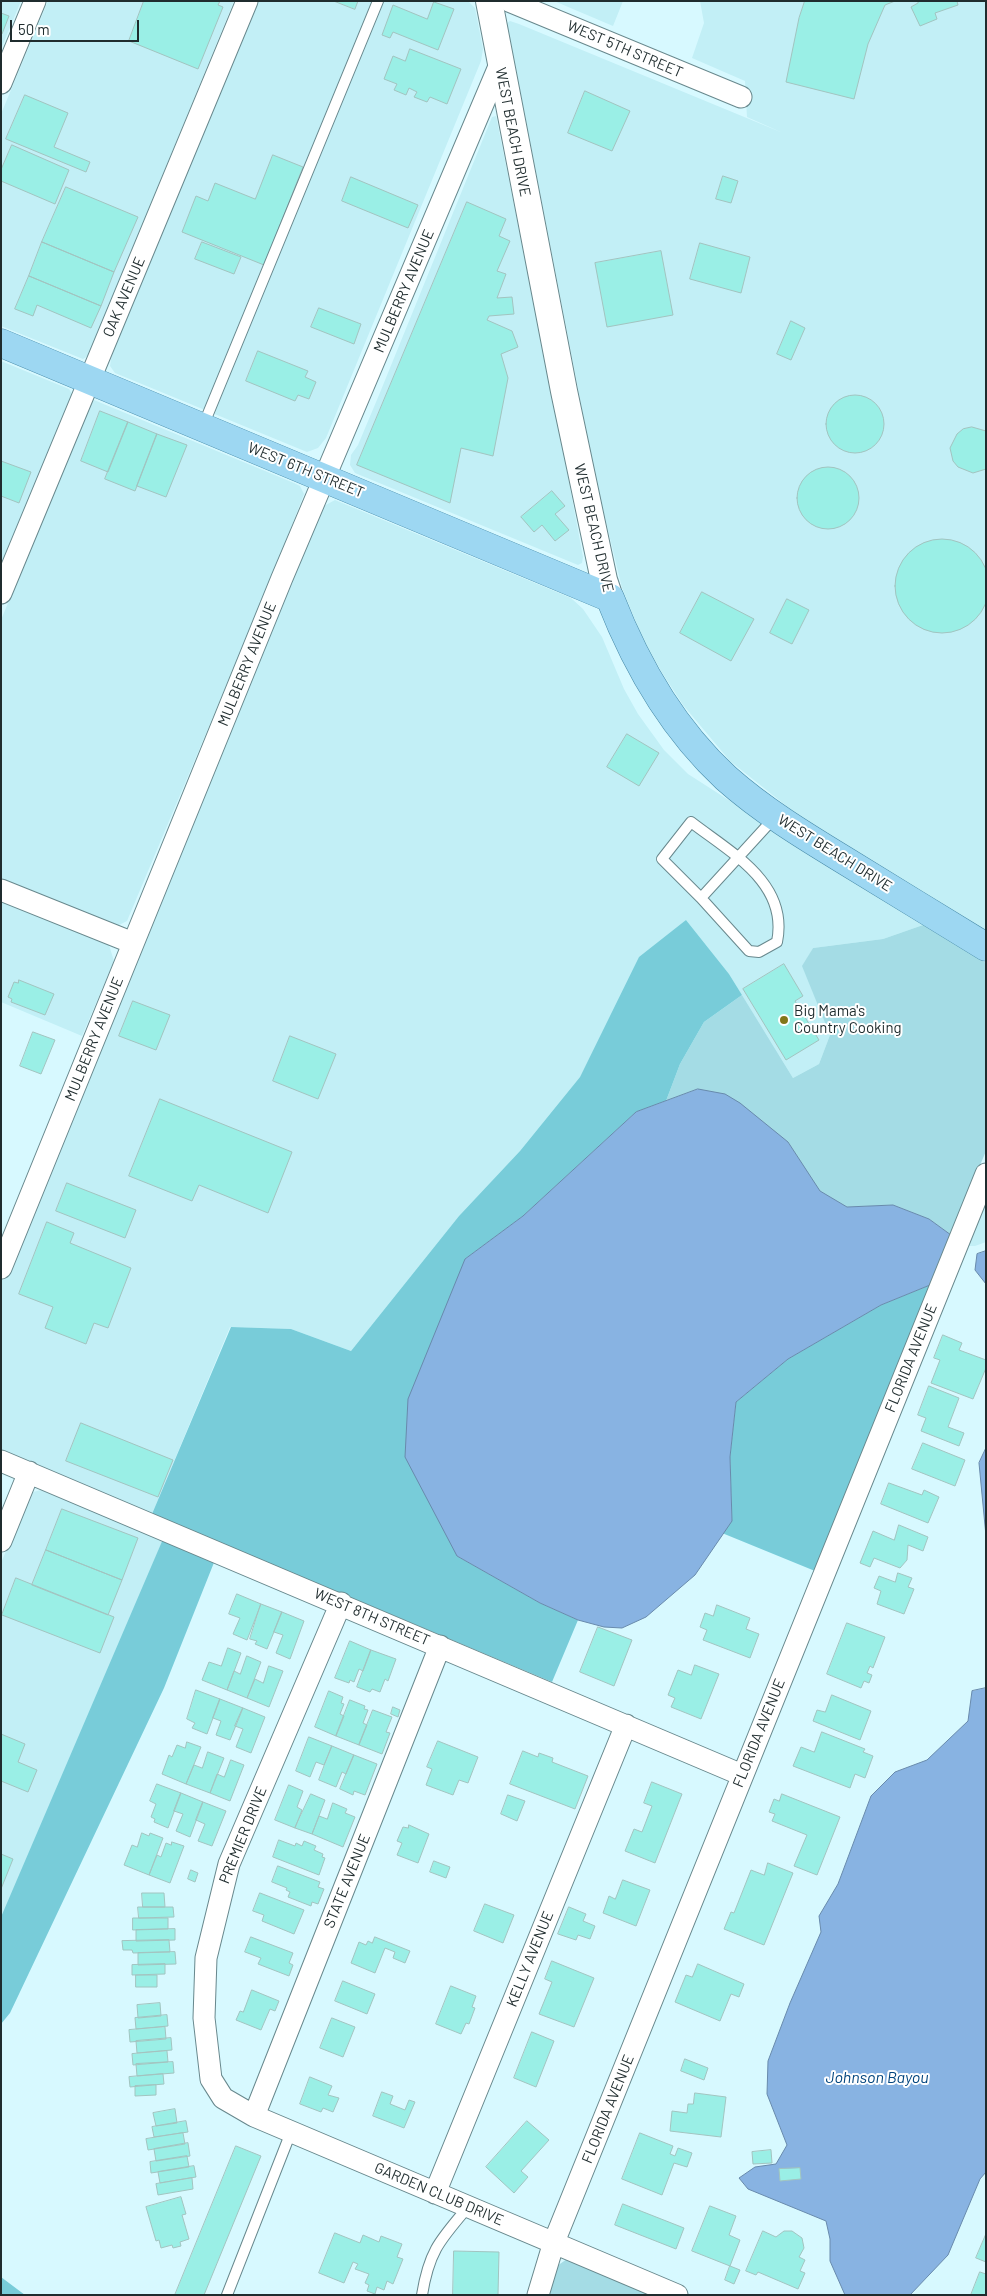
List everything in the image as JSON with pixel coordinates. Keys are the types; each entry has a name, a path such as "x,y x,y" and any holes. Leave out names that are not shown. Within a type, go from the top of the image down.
{"main road":[{"name":"WEST 6TH STREET","path":"1,343 610,598"},
{"name":"WEST BEACH DRIVE","path":"610,598 625,635 643,670 679,726 726,778 775,816 986,947"}],"street":[{"path":"1,83 35,1"},
{"name":"OAK AVENUE","path":"1,593 247,1"},
{"name":"WEST BEACH DRIVE","path":"489,1 568,411 604,580 610,598"},
{"name":"WEST 5TH STREET","path":"509,1 741,98"},
{"name":"MULBERRY AVENUE","path":"1,1268 325,478 500,64"},
{"path":"1,890 133,943"},
{"name":"FLORIDA AVENUE","path":"538,2295 554,2242 986,1174"},
{"name":"WEST 8TH STREET","path":"1,1461 341,1603 742,1775"},
{"path":"1,1541 29,1472"},
{"name":"PREMIER DRIVE","path":"211,2080 204,2018 206,1958 222,1889 229,1864 341,1603"},
{"name":"STATE AVENUE","path":"254,2116 440,1646"},
{"name":"KELLY AVENUE","path":"435,2193 626,1725"},
{"name":"GARDEN CLUB DRIVE","path":"211,2080 223,2098 254,2116 677,2295"}],"lane":[{"path":"202,426 378,1"},
{"path":"701,898 775,816"},
{"path":"691,822 738,859 751,867 776,902 779,919 777,942 759,952 749,951 701,898 662,860 691,822"},
{"path":"227,2295 291,2132"},
{"path":"422,2295 426,2269 434,2250 468,2207"}],"shaded area":[{"path":"1,1 21,1 1,49"},
{"path":"48,1 234,1 88,356 83,359 1,326 1,114"},
{"path":"257,1 468,1 475,8 483,49 481,61 326,438 318,448 307,452 115,373 110,366 123,323"},
{"path":"554,1 623,1 613,26"},
{"path":"700,1 986,1 986,933 804,820 730,761 683,705 661,671 642,637 622,588 595,476 507,23 510,21 519,24 783,133 747,117 745,81 692,58 704,23"},
{"path":"496,116 554,402 583,557 582,563 578,565 355,473 350,465 351,455 358,445 379,395 492,117"},
{"path":"1,361 69,389 72,394 71,401 1,571"},
{"path":"94,400 294,483 300,486 304,494 271,579 127,921 117,926 1,880 1,620 91,402"},
{"path":"335,500 571,598 583,609 602,637 624,689 638,714 664,750 688,774 923,925 883,939 813,948 803,966 830,1035 819,1064 793,1078 729,974 686,920 607,1024 580,1077 520,1151 459,1216 351,1351 291,1329 230,1327 152,1514 1,1450 1,1281 290,584 324,506"},
{"path":"1,898 104,941 109,945 114,961 82,1036 1,1002"},
{"path":"686,920 729,974 742,995 704,1022 680,1064 666,1101 636,1112 523,1216 465,1259 457,1556 540,1603 578,1620 552,1682 152,1514 231,1327 291,1329 351,1351 459,1216 520,1151 580,1077 639,957"},
{"path":"923,925 986,963 986,1151 951,1235 929,1219 893,1205 847,1207 819,1191 788,1142 698,1089 666,1101 680,1064 704,1022 742,995 793,1078 819,1064 830,1035 802,966 813,948 883,939"},
{"path":"986,1198 986,1242 975,1246 966,1246"},
{"path":"930,1285 815,1571 722,1533 732,1520 730,1457 736,1402 788,1359 881,1305"},
{"path":"41,1490 163,1539 1,1941 1,1563 29,1496 33,1492"},
{"path":"163,1539 215,1560 164,1688 10,2013 1,2024 1,1917"},
{"path":"567,2259 661,2295 549,2295 557,2266"},
{"path":"1,2277 25,2295 1,2295"}],"water":[{"path":"698,1089 725,1094 740,1103 788,1142 820,1191 847,1207 893,1205 929,1219 951,1235 930,1285 881,1305 788,1359 736,1402 730,1457 732,1521 695,1575 646,1617 622,1628 604,1627 578,1620 540,1603 457,1556 405,1457 408,1399 465,1259 523,1216 636,1112"},
{"path":"986,1251 986,1284 975,1270 977,1254"},
{"path":"986,1448 986,1536 979,1463"},
{"name":"Johnson Bayou","path":"986,1688 986,2172 980,2179 948,2255 910,2295 845,2295 830,2261 830,2239 826,2221 748,2189 739,2178 755,2167 776,2164 787,2145 767,2094 768,2061 790,2003 821,1932 819,1916 838,1884 871,1796 895,1772 927,1760 968,1721 972,1691"}],"building":[{"path":"144,1 220,1 218,5 223,7 198,69 129,41"},
{"path":"334,1 358,1 355,9"},
{"path":"805,1 895,1 885,5 868,44 854,99 786,82 799,18"},
{"path":"917,1 957,1 958,5 935,13 937,19 920,26 911,7 918,3"},
{"path":"434,2 454,9 438,50 393,32 390,38 382,35 393,5 427,19"},
{"path":"1,13 9,16 2,34 1,34"},
{"path":"410,49 461,69 447,104 430,97 427,102 414,97 417,92 409,88 406,95 394,90 397,84 384,79 393,56 405,61"},
{"path":"585,91 630,111 612,151 568,133"},
{"path":"25,95 68,113 54,147 90,162 86,172 6,139"},
{"path":"12,145 69,170 55,204 1,181 1,170"},
{"path":"273,155 303,167 264,265 182,232 196,196 208,201 215,183 255,199"},
{"path":"723,176 738,181 731,203 716,199"},
{"path":"351,177 418,205 408,228 342,201"},
{"path":"66,187 138,217 114,272 42,242"},
{"path":"467,202 506,219 499,236 510,241 497,271 506,274 497,298 512,297 514,314 489,316 487,320 512,331 518,347 501,354 508,378 493,456 461,448 450,503 357,465"},
{"path":"42,242 114,272 101,306 29,276"},
{"path":"202,242 241,257 234,274 195,259"},
{"path":"700,243 750,257 741,293 690,279"},
{"path":"661,251 673,315 607,327 595,263"},
{"path":"29,276 101,306 91,328 37,305 33,316 15,309"},
{"path":"319,308 361,324 354,344 311,327"},
{"path":"791,321 805,328 791,360 777,354"},
{"path":"258,351 308,371 305,377 316,382 309,399 298,395 295,401 246,381"},
{"path":"849,395 861,395 876,403 884,418 884,430 876,445 861,453 849,453 834,445 826,430 826,418 834,403"},
{"path":"100,411 128,422 108,472 81,461"},
{"path":"128,422 157,434 135,491 105,479"},
{"path":"972,427 986,431 986,469 973,473 958,467 953,461 950,448 957,434 963,429"},
{"path":"157,434 187,445 166,497 137,486"},
{"path":"1,461 31,472 19,503 1,496"},
{"path":"828,467 845,472 850,476 854,481 859,498 854,515 850,520 845,524 828,529 811,524 806,520 802,515 797,498 802,481 806,476 811,472"},
{"path":"552,491 565,506 555,514 569,530 555,541 542,525 534,532 521,517"},
{"path":"942,539 960,543 975,553 985,568 989,586 985,604 975,619 960,629 942,633 924,629 909,619 899,604 895,586 899,568 909,553 924,543"},
{"path":"702,592 754,619 731,661 680,633"},
{"path":"787,599 809,610 792,644 770,633"},
{"path":"627,734 659,753 639,786 607,767"},
{"name":"Big Mama's Country Cooking","path":"784,964 803,996 795,1001 819,1040 786,1060 743,989"},
{"path":"19,980 54,994 45,1015 11,1002 12,999 8,997 14,982 18,983"},
{"path":"133,1001 170,1015 156,1050 119,1036"},
{"path":"33,1032 55,1040 41,1074 20,1066"},
{"path":"290,1036 336,1054 318,1099 273,1081"},
{"path":"160,1099 292,1152 268,1213 199,1185 192,1201 129,1176"},
{"path":"67,1183 136,1210 125,1238 56,1211"},
{"path":"47,1222 74,1233 70,1243 131,1268 108,1328 94,1323 86,1344 45,1328 53,1307 19,1294"},
{"path":"943,1335 962,1343 959,1350 986,1360 986,1368 973,1399 931,1383 940,1360 934,1358"},
{"path":"929,1386 959,1398 948,1427 964,1433 959,1446 921,1431 926,1418 918,1415"},
{"path":"81,1423 173,1460 158,1497 66,1461"},
{"path":"923,1443 965,1460 955,1486 912,1469"},
{"path":"889,1483 922,1495 924,1490 939,1497 928,1523 881,1504"},
{"path":"62,1509 138,1538 122,1580 46,1550"},
{"path":"899,1525 928,1537 923,1551 908,1545 907,1560 900,1568 874,1558 870,1567 860,1563 873,1531 894,1540"},
{"path":"46,1550 122,1580 108,1615 32,1585"},
{"path":"898,1573 912,1578 908,1587 914,1589 904,1614 877,1604 881,1591 874,1588 879,1576 895,1582"},
{"path":"16,1578 114,1617 100,1653 2,1615"},
{"path":"237,1594 261,1604 247,1640 233,1634 240,1618 229,1614"},
{"path":"261,1604 282,1612 267,1649 255,1644 257,1641 250,1639"},
{"path":"717,1605 750,1618 746,1629 759,1634 750,1658 703,1640 707,1630 700,1627 705,1613 713,1616"},
{"path":"282,1612 304,1621 290,1659 276,1653 283,1635 274,1632"},
{"path":"847,1623 885,1637 873,1668 870,1666 867,1673 872,1675 869,1683 864,1681 861,1688 827,1674"},
{"path":"598,1627 632,1640 614,1686 580,1672"},
{"path":"350,1641 371,1650 363,1671 359,1669 354,1682 350,1680 349,1683 335,1678"},
{"path":"228,1648 241,1653 227,1690 202,1680 209,1662 221,1666"},
{"path":"371,1650 396,1659 388,1681 385,1679 380,1692 372,1689 370,1692 357,1687"},
{"path":"247,1656 261,1662 247,1698 227,1690 234,1671 240,1674"},
{"path":"695,1665 719,1674 701,1719 671,1707 675,1698 668,1695 678,1670 691,1675"},
{"path":"269,1666 283,1671 269,1707 247,1698 255,1679 263,1683"},
{"path":"196,1690 220,1699 207,1734 192,1728 195,1723 187,1719"},
{"path":"329,1691 343,1697 341,1703 344,1704 340,1714 344,1716 336,1736 315,1727"},
{"path":"832,1695 871,1711 860,1740 813,1721 817,1710 825,1712"},
{"path":"220,1699 243,1708 230,1740 216,1735 221,1721 213,1718"},
{"path":"350,1700 365,1706 364,1709 368,1710 363,1723 367,1725 359,1745 336,1736"},
{"path":"393,1707 400,1710 398,1717 391,1714"},
{"path":"243,1708 265,1717 251,1753 236,1747 243,1729 235,1726"},
{"path":"373,1710 392,1717 386,1732 390,1733 382,1754 359,1745"},
{"path":"822,1732 865,1749 863,1752 873,1756 865,1778 855,1774 850,1788 793,1766 801,1747 814,1752"},
{"path":"1,1734 25,1744 18,1762 37,1770 28,1792 1,1781"},
{"path":"309,1737 332,1746 324,1765 316,1762 310,1777 296,1771"},
{"path":"438,1741 478,1757 468,1783 459,1780 453,1795 426,1785 432,1769 427,1767"},
{"path":"187,1742 201,1747 186,1784 162,1774 169,1755 172,1757 177,1745 185,1748"},
{"path":"332,1746 354,1755 346,1774 342,1772 336,1787 319,1780"},
{"path":"523,1751 538,1757 539,1753 553,1758 552,1762 588,1776 575,1809 510,1784"},
{"path":"208,1752 224,1758 210,1793 186,1784 194,1765 202,1768"},
{"path":"354,1755 377,1764 365,1795 354,1791 353,1795 340,1789"},
{"path":"231,1760 244,1765 230,1801 210,1793 217,1774 224,1777"},
{"path":"652,1782 682,1794 655,1863 625,1851 634,1829 642,1832 652,1806 644,1803"},
{"path":"157,1784 181,1793 168,1828 154,1822 155,1819 151,1817 156,1804 150,1801"},
{"path":"289,1785 303,1791 297,1807 302,1810 295,1828 275,1820"},
{"path":"181,1793 203,1802 190,1837 176,1831 183,1814 174,1811"},
{"path":"311,1794 325,1800 312,1834 295,1828"},
{"path":"782,1794 840,1817 817,1875 794,1866 807,1835 772,1821 775,1814 769,1812 774,1799 779,1801"},
{"path":"508,1795 525,1801 517,1821 501,1814"},
{"path":"203,1802 226,1811 212,1846 198,1841 205,1824 196,1820"},
{"path":"333,1803 347,1809 345,1813 355,1817 343,1847 312,1834 319,1816 327,1819"},
{"path":"409,1825 429,1834 418,1863 397,1855 402,1843 397,1841 403,1827 408,1828"},
{"path":"142,1833 149,1836 150,1833 163,1838 149,1875 124,1865 132,1845 137,1847"},
{"path":"279,1840 295,1846 296,1843 302,1846 304,1841 316,1846 314,1850 323,1854 322,1857 325,1858 319,1875 273,1857"},
{"path":"172,1842 184,1846 170,1883 149,1875 157,1855 161,1857 166,1843 171,1845"},
{"path":"1,1854 13,1859 1,1889"},
{"path":"434,1861 450,1867 446,1878 430,1872"},
{"path":"768,1863 793,1873 764,1945 724,1929 731,1912 734,1913 751,1870 764,1875"},
{"path":"278,1866 320,1882 318,1887 324,1889 318,1904 312,1902 311,1906 288,1897 290,1892 286,1890 287,1888 272,1882"},
{"path":"191,1870 198,1873 195,1882 188,1879"},
{"path":"623,1880 650,1890 636,1926 603,1913 609,1896 615,1899"},
{"path":"142,1893 164,1893 165,1907 143,1907"},
{"path":"260,1893 304,1910 294,1934 262,1921 264,1915 253,1911"},
{"path":"485,1904 514,1915 503,1943 474,1931"},
{"path":"138,1907 173,1907 174,1917 139,1918"},
{"path":"569,1907 586,1914 583,1921 595,1926 590,1939 578,1935 576,1940 558,1934"},
{"path":"133,1918 168,1918 168,1929 133,1930"},
{"path":"175,1929 175,1940 136,1941 136,1930"},
{"path":"251,1937 293,1953 289,1963 293,1965 289,1976 258,1964 261,1958 245,1952"},
{"path":"375,1937 410,1951 405,1963 393,1958 395,1952 385,1948 375,1973 351,1963 359,1942 366,1945 368,1941 372,1943"},
{"path":"169,1940 170,1952 133,1953 132,1950 123,1950 122,1941"},
{"path":"175,1952 176,1964 138,1965 138,1953"},
{"path":"552,1961 594,1978 574,2027 539,2014 552,1982 545,1979"},
{"path":"165,1964 165,1974 132,1975 132,1965"},
{"path":"698,1964 744,1984 739,1997 731,1994 720,2021 675,2002 686,1975 692,1977"},
{"path":"136,1975 157,1975 157,1987 136,1987"},
{"path":"343,1981 375,1994 367,2014 335,2001"},
{"path":"451,1986 476,1996 472,2007 475,2008 469,2024 466,2023 461,2034 436,2024"},
{"path":"252,1990 279,2001 275,2011 270,2009 261,2030 236,2020 240,2011 243,2012"},
{"path":"160,2003 161,2016 138,2018 137,2005"},
{"path":"167,2015 168,2026 136,2029 135,2018"},
{"path":"332,2018 355,2027 343,2057 320,2048"},
{"path":"165,2027 166,2039 130,2042 129,2030"},
{"path":"532,2032 554,2041 536,2087 514,2078"},
{"path":"171,2038 172,2050 137,2053 136,2041"},
{"path":"167,2051 168,2062 133,2065 132,2054"},
{"path":"685,2059 708,2068 704,2080 681,2071"},
{"path":"173,2062 174,2073 137,2076 136,2064"},
{"path":"163,2074 164,2084 130,2087 129,2077"},
{"path":"310,2077 332,2086 328,2095 339,2098 333,2112 323,2108 321,2112 300,2104"},
{"path":"156,2085 156,2095 135,2096 135,2086"},
{"path":"382,2092 393,2096 390,2104 405,2110 409,2100 415,2102 404,2128 373,2116"},
{"path":"695,2093 726,2097 721,2137 670,2131 672,2111 687,2113 688,2104 693,2104"},
{"path":"175,2109 177,2123 156,2126 153,2113"},
{"path":"186,2121 188,2132 154,2137 152,2127"},
{"path":"527,2121 549,2140 521,2171 528,2177 514,2193 486,2167"},
{"path":"183,2133 185,2144 148,2150 146,2139"},
{"path":"640,2133 673,2146 670,2154 675,2156 678,2148 692,2153 687,2167 674,2163 662,2195 622,2179"},
{"path":"188,2143 190,2156 156,2161 154,2149"},
{"path":"236,2146 261,2156 204,2295 175,2295"},
{"path":"771,2150 772,2163 753,2164 752,2152"},
{"path":"187,2156 189,2167 151,2173 150,2162"},
{"path":"194,2166 196,2177 160,2183 158,2172"},
{"path":"800,2168 801,2179 780,2181 779,2169"},
{"path":"192,2178 193,2189 158,2195 156,2184"},
{"path":"181,2197 186,2214 182,2215 189,2239 180,2242 181,2246 173,2248 172,2245 161,2248 159,2240 156,2241 146,2207"},
{"path":"623,2204 684,2228 676,2249 615,2225"},
{"path":"710,2206 736,2216 729,2235 740,2240 730,2266 692,2251"},
{"path":"763,2231 776,2237 784,2231 792,2231 802,2238 804,2248 799,2257 805,2260 800,2271 805,2273 798,2289 758,2272 756,2275 746,2271"},
{"path":"335,2233 360,2243 363,2235 379,2242 381,2236 402,2244 397,2257 403,2259 393,2284 387,2281 384,2290 377,2287 375,2294 367,2291 369,2285 365,2283 369,2274 355,2269 358,2264 353,2262 344,2283 319,2273"},
{"path":"986,2234 986,2262 976,2258"},
{"path":"454,2251 499,2252 498,2295 453,2295"},
{"path":"730,2266 740,2270 734,2284 725,2280"},
{"path":"980,2272 986,2274 986,2295 971,2295"}],"place":[{"name":"Big Mama's Country Cooking","path":"784,1020"}]}
